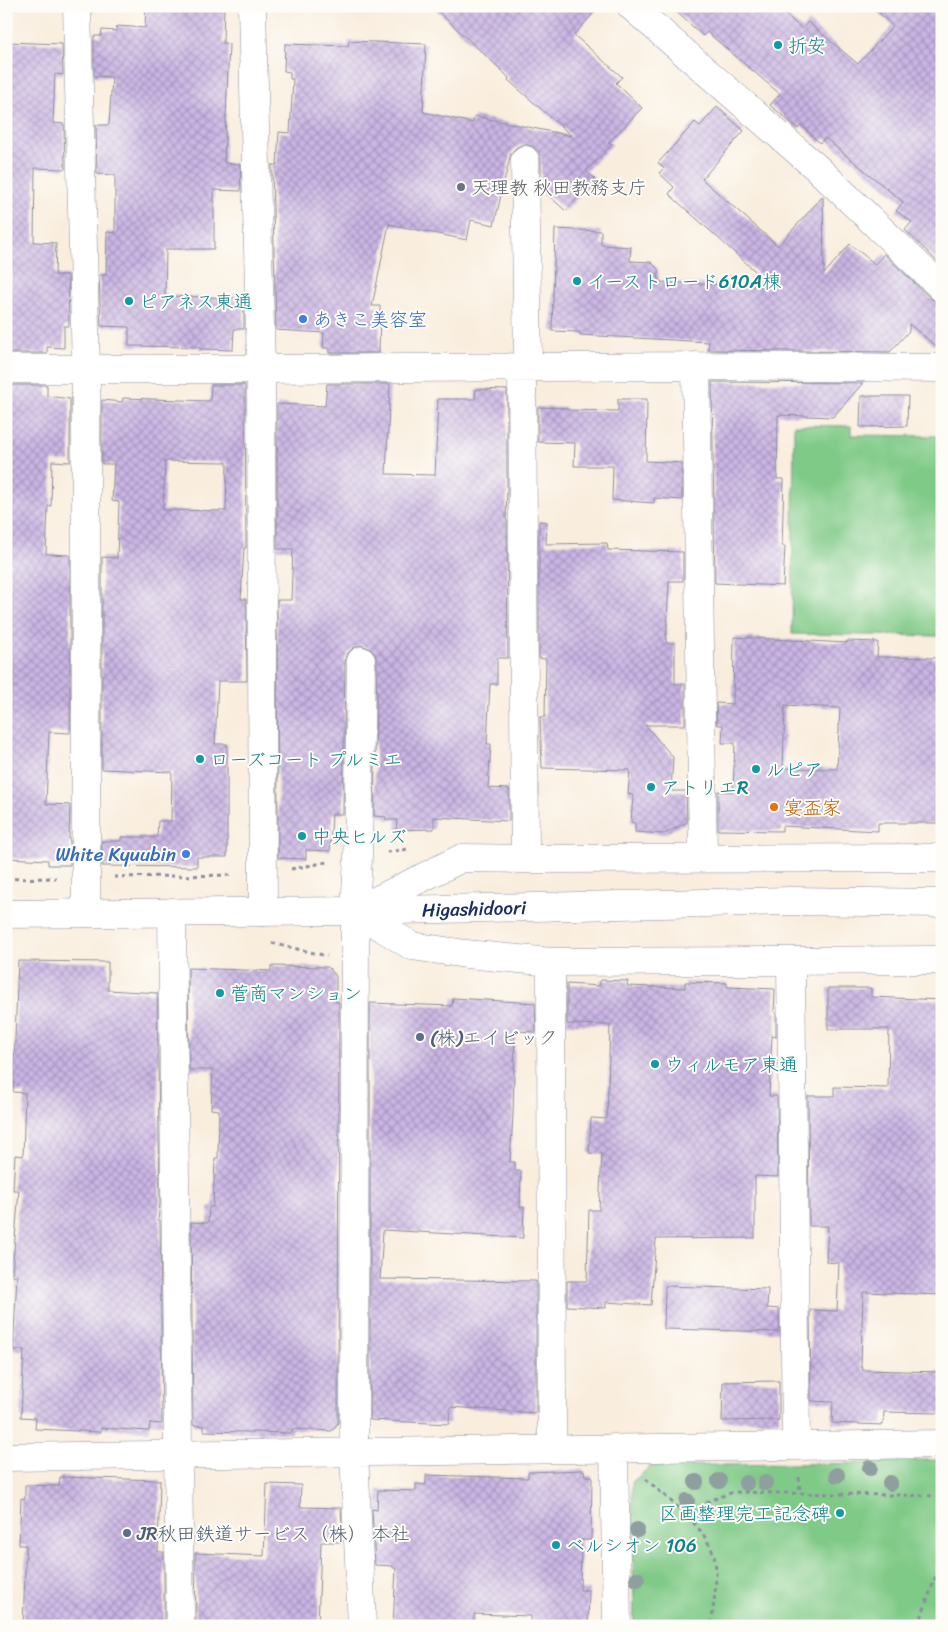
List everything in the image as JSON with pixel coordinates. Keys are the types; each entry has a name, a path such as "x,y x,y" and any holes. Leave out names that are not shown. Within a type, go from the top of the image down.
{"street":[{"path":"77,6 86,369 86,913"},
{"path":"252,6 261,369 263,912"},
{"path":"631,6 818,169 942,288"},
{"path":"525,160 525,859"},
{"path":"6,369 696,366 942,368"},
{"path":"696,366 703,858"},
{"path":"361,661 358,857 355,912 354,1452 362,1626"},
{"path":"355,912 462,858 942,858"},
{"name":"Higashidoori","path":"6,914 355,912 781,902 942,904"},
{"path":"172,912 180,1626"},
{"path":"355,912 412,946 466,954 551,962 942,960"},
{"path":"551,962 552,1448"},
{"path":"791,962 796,1446"},
{"path":"6,1456 942,1444"},
{"path":"614,1448 617,1626"}],"path":[{"path":"614,1448 696,1524 706,1540 714,1557 716,1577 711,1626"},
{"path":"686,1516 709,1500 733,1492 942,1496"},
{"path":"922,1626 922,1615 939,1568 942,1547"}],"green space":[{"path":"794,425 851,426 851,435 942,436 942,636 792,634"},
{"path":"942,1460 942,1626 634,1626 632,1482 651,1466 864,1463"}],"building":[{"path":"146,6 224,6 223,43 229,44 224,163 240,164 241,191 214,190 214,249 166,249 165,296 244,298 244,329 234,329 233,350 200,349 200,347 129,346 129,327 101,326 99,275 106,275 107,232 115,233 115,175 97,174 96,125 109,125 112,77 94,76 94,36 101,36 102,30 116,31 117,26 145,28"},
{"path":"432,6 600,6 574,35 622,77 616,83 642,108 608,143 613,144 586,171 595,179 566,211 541,189 541,160 539,152 532,146 524,144 517,147 511,153 494,225 471,220 467,240 389,224 372,306 380,306 379,353 329,353 329,348 323,348 324,333 276,330 272,165 277,165 279,132 290,133 293,79 290,79 290,72 284,71 285,44 348,46 349,41 426,44 423,112 473,123 474,116 572,136 508,80 509,78 498,67"},
{"path":"670,6 776,6 802,29 808,22 858,64 893,26 871,6 942,6 942,266 905,230 912,222 896,211 903,202 825,138 820,143 801,125 798,129 770,105 780,94 707,32 703,36"},
{"path":"6,42 62,44 63,75 55,74 53,123 64,124 65,169 35,168 34,242 56,243 55,275 68,275 69,326 64,326 64,348 47,347 47,353 9,353 9,344 6,344"},
{"path":"717,107 744,131 702,179 778,246 823,196 824,274 850,244 875,264 884,254 931,299 942,303 942,351 909,324 909,331 890,352 708,350 709,342 580,335 580,332 552,331 555,229 601,231 601,245 631,247 630,261 651,262 658,269 659,282 773,287 669,194 674,187 659,173 664,168 658,163 695,122 700,126"},
{"path":"712,382 863,383 833,417 778,415 777,479 784,479 782,546 785,546 783,586 715,583"},
{"path":"327,384 390,384 386,474 435,475 438,399 475,399 476,389 507,390 508,658 497,658 497,684 490,684 487,744 491,744 488,788 509,789 509,821 434,817 434,829 396,830 397,820 386,820 386,817 374,816 377,661 375,654 369,648 361,645 353,648 348,653 345,661 343,814 332,814 330,851 306,850 306,859 278,858 277,600 291,600 293,549 277,549 277,404 325,406"},
{"path":"8,385 47,385 47,396 70,399 70,462 52,461 51,506 48,506 46,554 70,555 70,733 49,732 46,804 70,805 70,865 48,865 48,860 6,858 9,774 6,773 6,584 10,505 6,505"},
{"path":"211,385 245,385 246,548 244,548 241,599 246,599 247,681 218,681 215,744 227,744 227,857 197,857 197,867 102,866 102,841 121,841 121,837 157,837 158,821 171,821 172,772 102,769 102,557 117,558 119,502 112,501 114,464 102,464 102,400 122,402 123,398 210,401","holes":["165,461 227,462 226,511 163,510"]},
{"path":"861,396 908,396 907,426 860,427"},
{"path":"618,399 647,399 646,461 682,463 682,500 654,498 654,503 612,500 613,466 574,466 575,443 538,442 538,407 567,408 567,410 618,411"},
{"path":"539,521 547,522 546,544 607,543 608,550 683,552 683,581 669,581 666,643 675,643 675,684 685,684 685,725 645,725 673,757 671,791 686,791 687,822 664,834 635,832 635,823 631,822 633,795 628,794 630,770 542,768 540,717 545,717 546,659 539,658"},
{"path":"734,637 847,643 847,641 878,642 877,657 941,658 939,738 942,738 942,823 878,823 878,831 782,826 782,831 718,830 718,791 733,792 735,743 722,743 723,725 717,725 716,703 733,704","holes":["785,705 840,708 837,769 783,768"]},
{"path":"18,961 108,962 108,990 157,993 160,1204 158,1220 160,1220 162,1424 150,1423 149,1431 101,1428 101,1432 35,1429 36,1418 21,1417 24,1350 13,1350 17,1276 12,1275 19,1190 13,1190 15,1155 23,1156 25,1093 13,1092"},
{"path":"271,966 328,967 336,976 336,1002 339,1002 338,1423 332,1431 292,1429 292,1433 204,1431 204,1426 193,1425 191,1222 208,1223 209,1207 213,1207 215,1158 218,1158 219,1110 211,1109 213,1070 189,1070 188,968 271,971"},
{"path":"600,980 628,981 627,986 685,988 685,982 727,983 727,987 775,989 776,1037 772,1036 769,1096 777,1096 778,1177 755,1176 755,1238 656,1239 651,1305 606,1302 606,1308 567,1306 567,1281 587,1281 589,1210 599,1210 602,1154 589,1153 591,1118 607,1119 610,1025 567,1024 567,984 600,986"},
{"path":"828,988 871,988 871,997 942,1000 942,1295 863,1292 861,1367 863,1367 862,1370 942,1372 942,1413 884,1412 883,1425 832,1423 833,1402 811,1401 810,1310 837,1311 839,1263 826,1262 828,1226 809,1226 808,1096 834,1096 834,1087 888,1088 889,1029 828,1029"},
{"path":"453,998 535,1003 536,1032 515,1031 510,1162 515,1162 515,1171 521,1171 520,1207 524,1207 523,1238 383,1230 380,1279 536,1281 536,1413 450,1407 449,1424 370,1420 370,1003 452,1006"},
{"path":"665,1286 768,1289 767,1308 779,1309 779,1332 664,1329"},
{"path":"779,1381 779,1420 722,1421 723,1382"},
{"path":"584,1470 585,1476 592,1476 591,1540 581,1540 580,1590 589,1590 588,1626 531,1626 531,1616 474,1614 474,1626 393,1626 396,1568 393,1568 393,1566 375,1565 372,1509 377,1510 378,1490 416,1491 416,1484 426,1485 426,1475 528,1478 528,1472"},
{"path":"60,1477 160,1480 158,1552 164,1552 164,1624 86,1622 86,1626 23,1626 26,1545 19,1545 21,1498 25,1499 25,1485 59,1486"},
{"path":"267,1484 301,1485 300,1507 341,1508 343,1542 321,1542 318,1626 196,1626 195,1553 264,1556"}],"place":[{"name":"折安","path":"778,45"},
{"name":"天理教 秋田教務支庁","path":"461,187"},
{"name":"イーストロード610A棟","path":"577,281"},
{"name":"ピアネス東通","path":"129,301"},
{"name":"あきこ美容室","path":"303,319"},
{"name":"ローズコート プルミエ","path":"200,759"},
{"name":"ルピア","path":"756,769"},
{"name":"アトリエR","path":"651,787"},
{"name":"宴盃家","path":"774,807"},
{"name":"中央ヒルズ","path":"302,836"},
{"name":"White Kyuubin","path":"186,854"},
{"name":"菅商マンション","path":"220,993"},
{"name":"(株)エイビック","path":"420,1037"},
{"name":"ウィルモア東通","path":"655,1064"},
{"name":"区画整理完工記念碑","path":"840,1513"},
{"name":"JR秋田鉄道サービス（株） 本社","path":"127,1533"},
{"name":"ベルシオン 106","path":"556,1545"}]}
